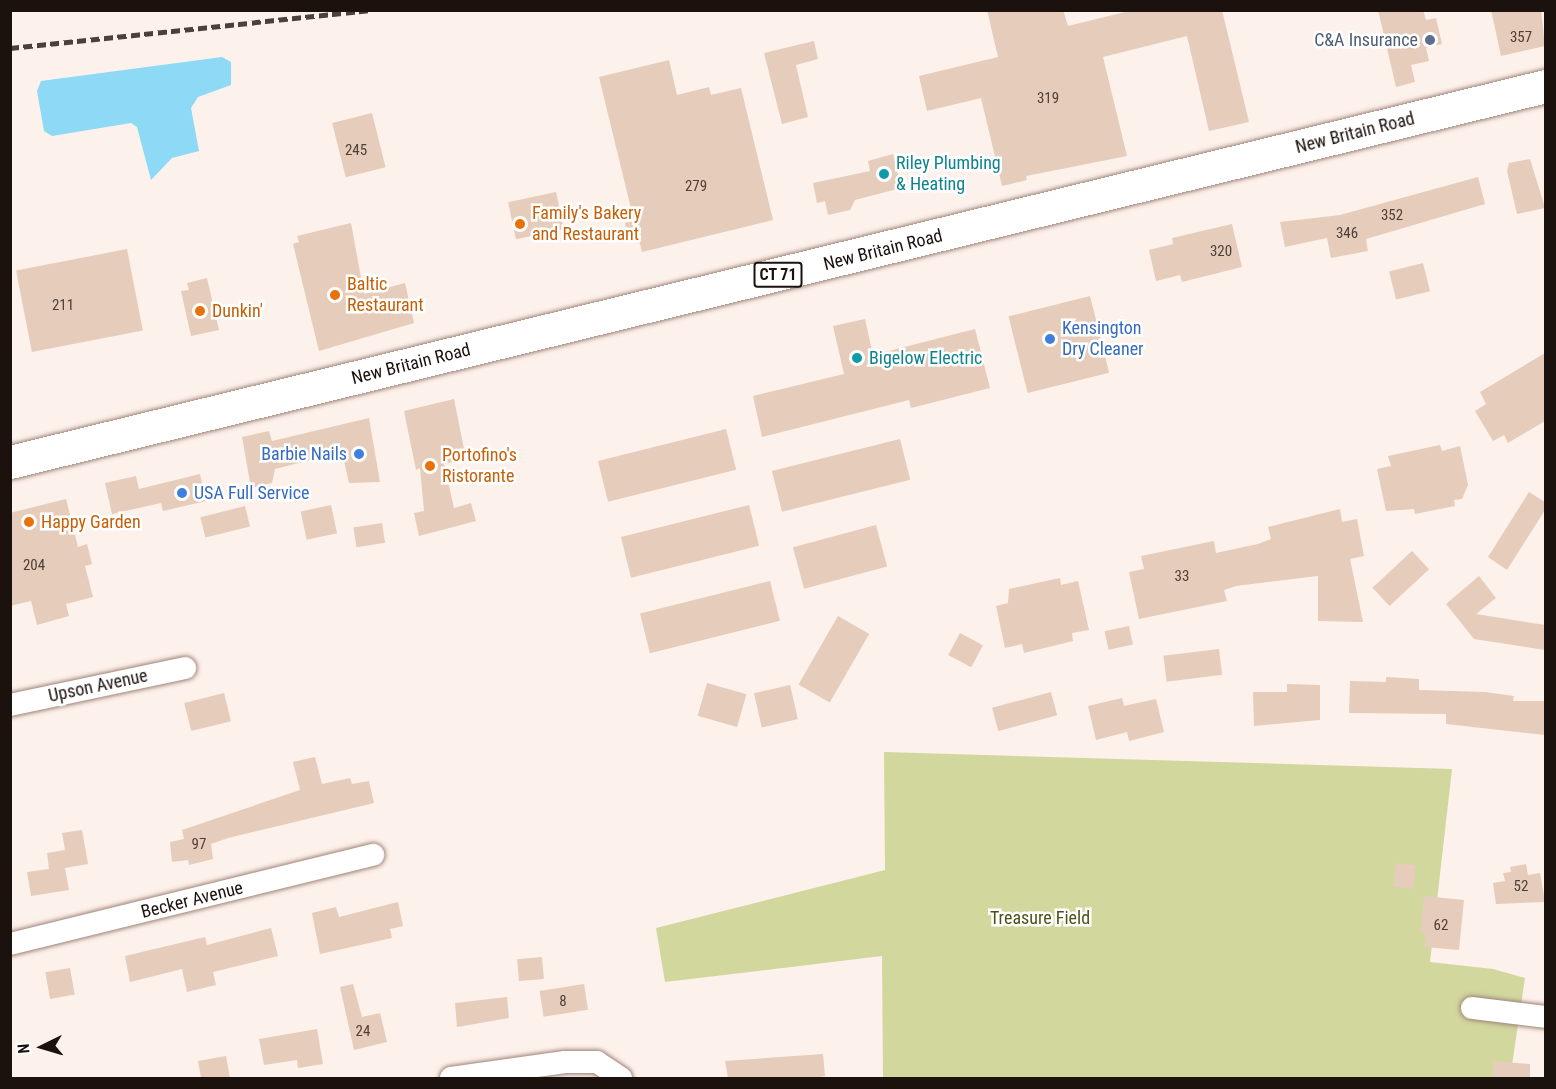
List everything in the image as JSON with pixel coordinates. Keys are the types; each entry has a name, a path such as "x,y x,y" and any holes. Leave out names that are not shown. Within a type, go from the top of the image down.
{"main road":[{"name":"New Britain Road","path":"10,462 1545,86"}],"street":[{"name":"Upson Avenue","path":"10,705 185,668"},
{"name":"Becker Avenue","path":"10,944 373,855"},
{"path":"1472,1008 1545,1017"},
{"path":"451,1078 566,1062 597,1062 619,1075"}],"green space":[{"name":"Treasure Field","path":"884,752 1452,769 1430,962 1493,969 1525,978 1510,1078 883,1078 882,956 665,982 656,928 885,870"}],"water":[{"path":"222,57 231,62 231,85 198,97 191,108 199,151 172,158 151,180 137,127 131,123 52,136 44,131 37,91 41,81"}],"building":[{"path":"987,10 1063,10 1068,26 1133,10 1222,10 1249,122 1209,131 1187,36 1103,57 1127,156 1026,176 1027,180 1002,186 981,98 927,111 919,76 998,57"},
{"path":"1378,10 1423,10 1426,20 1436,18 1442,44 1426,48 1429,61 1411,65 1415,82 1396,87"},
{"path":"1491,10 1541,10 1545,46 1501,56"},
{"path":"814,41 818,59 796,65 808,117 782,124 764,53"},
{"path":"669,60 677,95 709,87 711,95 741,88 773,220 642,252 638,236 628,238 625,223 634,221 599,77"},
{"path":"372,113 386,167 346,177 332,123"},
{"path":"893,154 901,188 855,200 850,210 828,215 825,201 817,203 813,183 870,171 868,161"},
{"path":"1530,159 1545,208 1517,214 1507,171 1509,163"},
{"path":"1478,177 1485,204 1366,239 1368,251 1331,258 1327,238 1285,247 1280,222 1340,215"},
{"path":"556,192 564,229 516,239 508,202"},
{"name":"Baltic Restaurant","path":"351,223 364,294 405,283 414,323 319,351 293,244 299,242 297,236"},
{"path":"1232,224 1242,267 1182,282 1180,275 1156,281 1149,250 1173,244 1172,238"},
{"path":"127,249 143,330 32,352 16,271"},
{"path":"1423,263 1430,291 1396,300 1389,271"},
{"name":"Dunkin'","path":"207,278 219,330 191,336 181,291 189,290 187,283"},
{"path":"1090,296 1109,373 1028,393 1008,316"},
{"path":"865,319 873,355 975,329 990,388 911,408 909,400 762,437 753,396 844,374 833,326"},
{"path":"1545,353 1545,421 1508,443 1504,435 1493,441 1475,411 1486,404 1480,392"},
{"name":"Portofino's Ristorante","path":"454,399 466,459 444,464 454,508 471,503 476,521 419,536 414,513 424,511 420,468 416,470 404,411"},
{"path":"369,418 380,482 349,483 342,452 275,469 272,483 251,488 242,437 269,431 272,441"},
{"path":"726,429 736,470 608,502 598,461"},
{"path":"900,439 910,480 782,512 772,471"},
{"path":"1440,445 1442,451 1460,446 1468,485 1462,499 1454,500 1455,506 1415,514 1414,509 1386,511 1377,469 1391,466 1388,456"},
{"path":"200,474 206,501 163,511 161,503 112,514 105,483 136,476 139,489"},
{"path":"1529,492 1545,502 1545,510 1507,570 1488,557"},
{"path":"66,499 78,547 87,544 92,564 85,566 93,597 66,604 69,616 37,625 31,601 10,606 10,513"},
{"path":"331,505 337,533 307,540 301,511"},
{"path":"749,505 759,546 631,578 621,537"},
{"path":"245,506 250,526 205,538 200,517"},
{"path":"1340,509 1342,522 1357,519 1364,556 1350,559 1363,622 1318,621 1318,576 1236,586 1224,590 1227,601 1139,619 1129,572 1144,569 1141,556 1214,541 1216,553 1258,544 1271,539 1268,527"},
{"path":"382,523 385,543 356,547 353,528"},
{"path":"876,525 887,567 804,589 793,547"},
{"path":"1412,551 1429,569 1390,606 1373,588"},
{"path":"1479,576 1496,598 1476,614 1545,625 1545,650 1474,639 1446,604"},
{"path":"1060,578 1061,585 1078,581 1089,630 1072,633 1073,641 1024,653 1022,644 1005,648 996,606 1008,603 1009,589"},
{"path":"770,581 780,621 650,653 640,613"},
{"path":"838,616 869,634 830,702 798,684"},
{"path":"1129,626 1133,645 1108,650 1105,631"},
{"path":"960,633 983,645 971,667 948,655"},
{"path":"1219,649 1222,675 1167,682 1163,656"},
{"path":"1386,677 1419,679 1419,690 1485,692 1514,696 1513,701 1545,701 1545,735 1446,724 1446,714 1349,713 1350,681 1386,682"},
{"path":"707,683 746,694 737,727 698,716"},
{"path":"1287,684 1320,685 1320,720 1254,726 1253,692 1287,692"},
{"path":"790,685 798,719 762,727 754,693"},
{"path":"1051,692 1057,715 998,731 992,708"},
{"path":"224,693 231,721 191,731 184,703"},
{"path":"1122,698 1124,706 1156,699 1164,732 1129,741 1127,732 1096,740 1088,706"},
{"path":"315,757 322,784 350,778 352,784 369,781 374,803 228,838 211,844 213,859 189,865 188,860 172,862 170,842 184,839 182,830 300,790 293,762"},
{"path":"82,830 88,864 65,868 69,890 31,896 27,872 49,869 47,853 65,850 62,833"},
{"path":"1396,863 1416,865 1413,889 1393,887"},
{"path":"1526,864 1528,875 1540,873 1545,902 1496,904 1493,883 1505,881 1503,873 1511,872 1510,867"},
{"path":"1424,896 1464,900 1459,950 1424,947 1425,933 1420,932"},
{"path":"398,902 403,926 390,929 392,938 320,954 312,913 336,907 339,917"},
{"path":"271,928 278,956 213,972 216,985 187,992 182,969 130,982 125,956 205,937 207,945"},
{"path":"542,957 544,979 519,981 517,959"},
{"path":"70,968 75,995 50,999 45,972"},
{"path":"353,984 362,1017 380,1013 387,1042 354,1050 340,987"},
{"path":"584,984 588,1010 544,1017 540,991"},
{"path":"507,997 509,1018 457,1027 455,1003"},
{"path":"317,1029 323,1064 298,1068 297,1060 264,1065 259,1039"},
{"path":"823,1054 825,1076 813,1078 728,1078 725,1061"},
{"path":"226,1056 230,1078 201,1078 198,1061"},
{"path":"1493,1061 1530,1064 1530,1078 1492,1078"}],"railway":[{"path":"10,48 371,10"}],"place":[{"name":"C&A Insurance","path":"1430,40"},
{"name":"Riley Plumbing & Heating","path":"884,174"},
{"name":"Family's Bakery and Restaurant","path":"520,224"},
{"name":"Baltic Restaurant","path":"335,295"},
{"name":"Dunkin'","path":"200,311"},
{"name":"Kensington Dry Cleaner","path":"1050,339"},
{"name":"Bigelow Electric","path":"857,358"},
{"name":"Barbie Nails","path":"359,454"},
{"name":"Portofino's Ristorante","path":"430,466"},
{"name":"USA Full Service","path":"182,493"},
{"name":"Happy Garden","path":"29,522"}]}
